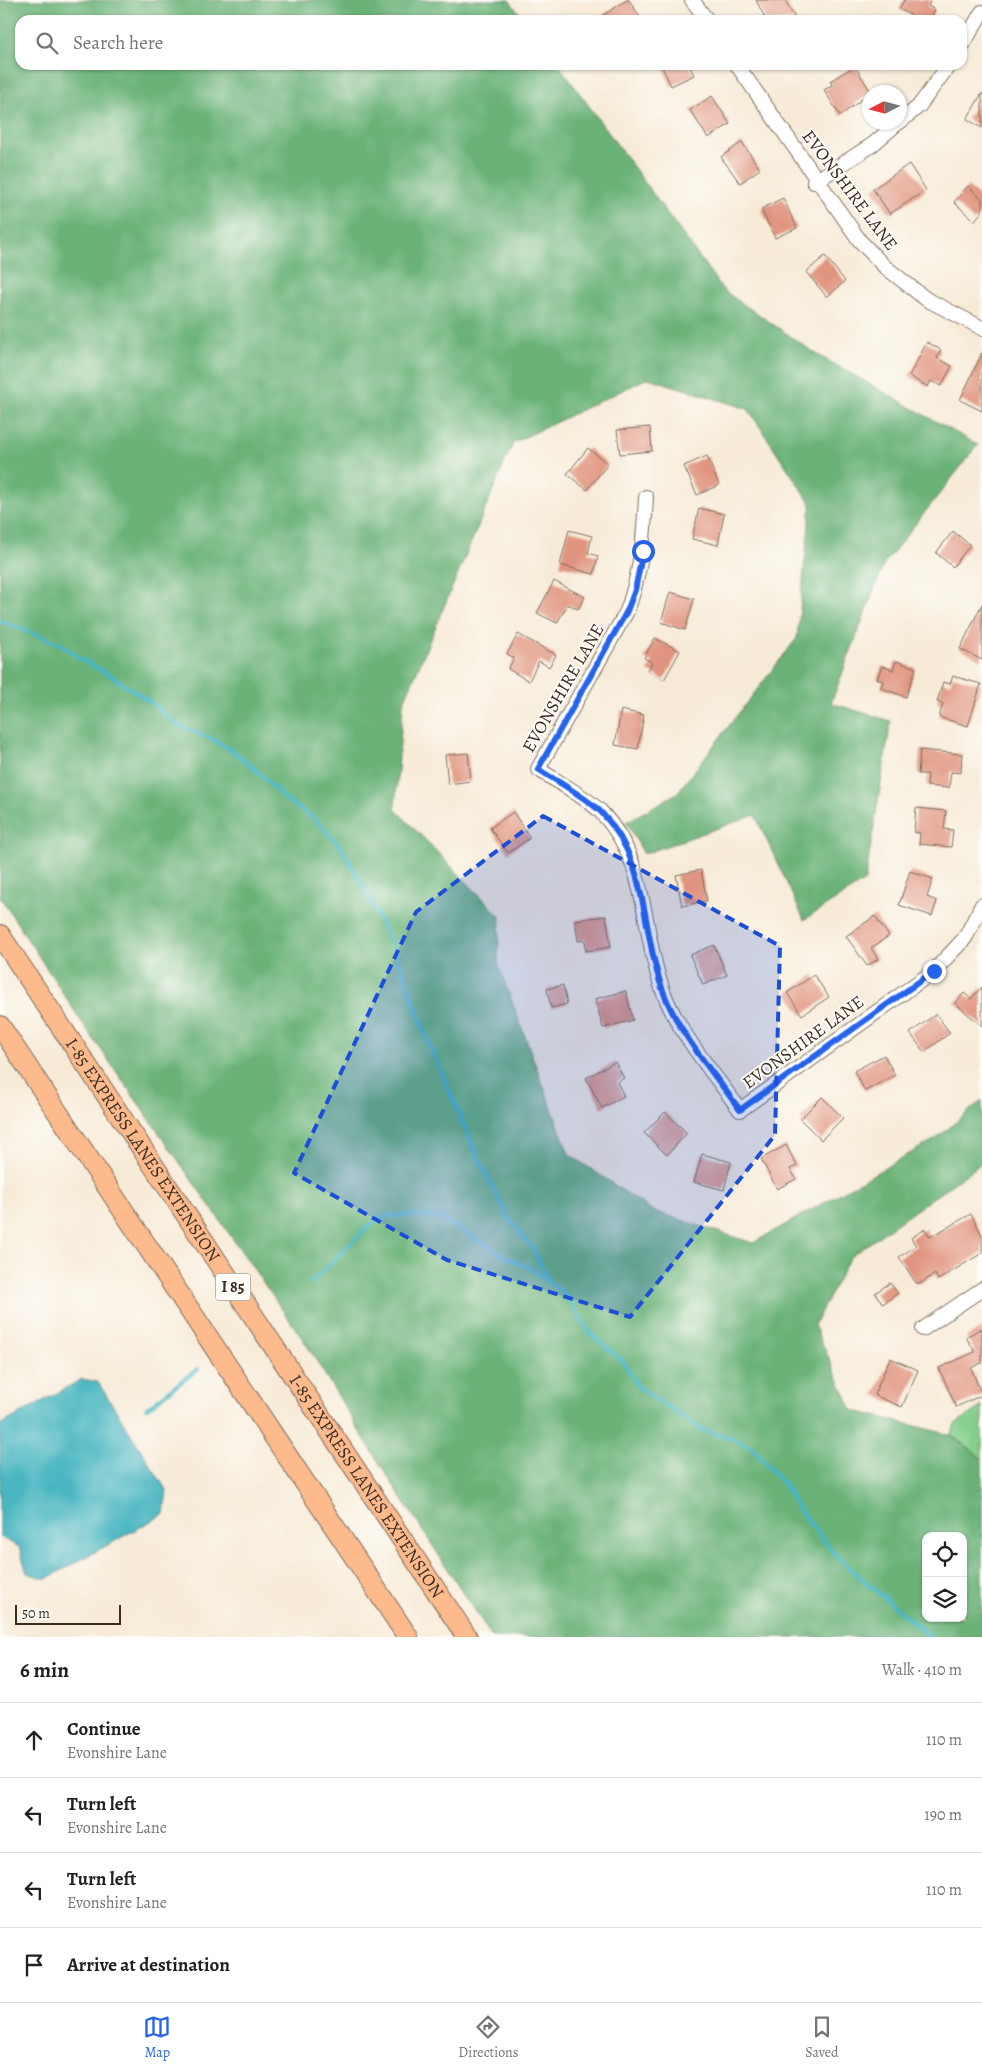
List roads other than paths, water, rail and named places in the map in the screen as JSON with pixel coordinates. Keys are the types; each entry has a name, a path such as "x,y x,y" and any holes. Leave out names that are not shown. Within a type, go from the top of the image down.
{"highway":[{"name":"I-85 EXPRESS LANES EXTENSION","path":"0,936 468,1637"},
{"name":"I 85","path":"0,1026 408,1637"}],"street":[{"path":"692,0 703,15"},
{"path":"967,38 982,12"},
{"name":"EVONSHIRE LANE","path":"740,70 815,181 860,241 884,266 926,299 982,328"},
{"path":"907,116 919,106 945,70"},
{"path":"815,181 872,145 890,130"},
{"name":"EVONSHIRE LANE","path":"646,497 643,551 635,590 627,611 538,769 600,811 621,839 632,858 640,884 650,948 665,997 692,1044 740,1110 934,971 966,938 982,905"},
{"path":"923,1329 982,1289"}],"water":[{"path":"82,1379 98,1382 167,1491 164,1514 46,1579 27,1573 19,1547 0,1537 0,1425"}],"waterway":[{"path":"0,621 61,644 79,658 113,677 156,706 176,724 212,739 236,753 285,799 316,820 341,847 366,891 398,958 429,1044 479,1160 508,1218 533,1249 547,1279"},
{"path":"311,1283 368,1226 383,1217 403,1215 439,1217 506,1257 530,1268 566,1295 590,1333 624,1362 638,1387 701,1429 734,1439 753,1448 785,1486 798,1509 838,1558 930,1637"},
{"path":"147,1408 198,1369"}]}
